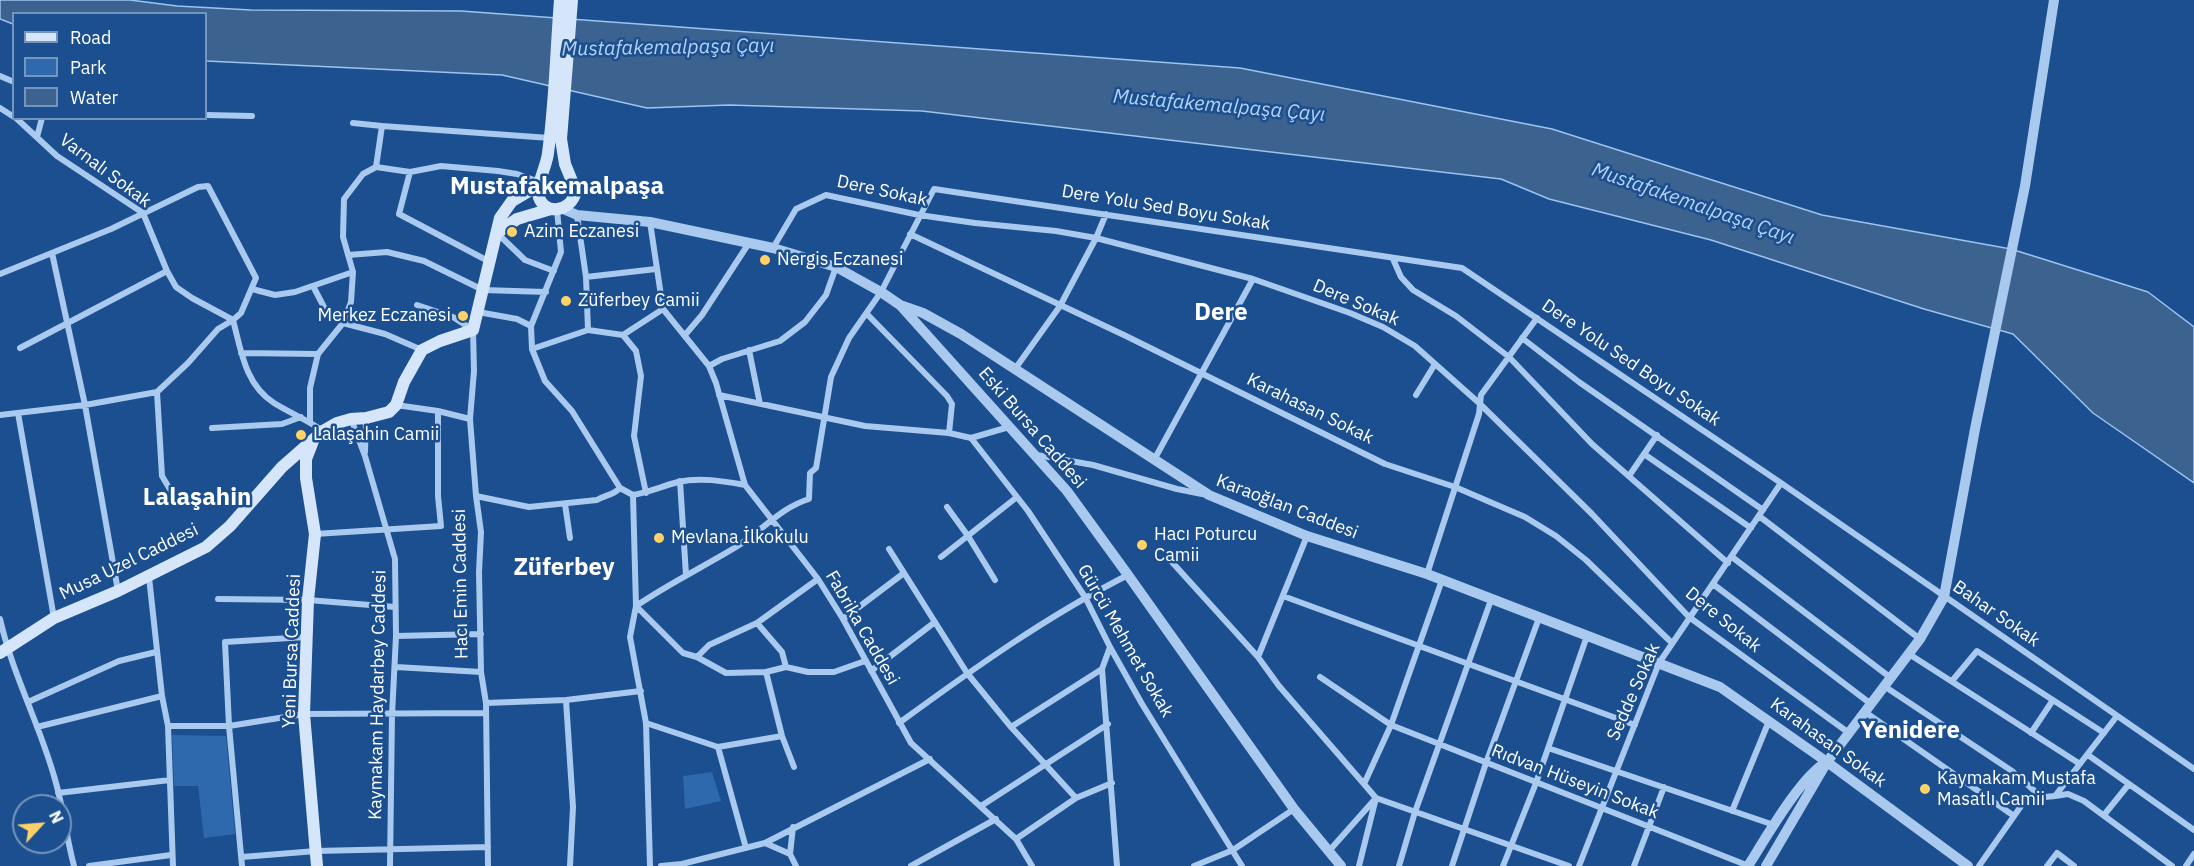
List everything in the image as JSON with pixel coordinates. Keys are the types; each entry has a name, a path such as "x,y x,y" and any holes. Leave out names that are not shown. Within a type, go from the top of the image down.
{"main road":[{"path":"497,233 517,219 568,206 575,197 573,180 555,138 560,0"},
{"path":"557,209 542,202 538,191 555,138 572,0"},
{"path":"540,183 551,173 557,172 573,180"},
{"name":"Hacı Emin Caddesi","path":"474,330 500,218 512,201 540,183"},
{"path":"351,419 389,412 396,405 404,382 423,350 440,341 474,330"},
{"name":"Musa Uzel Caddesi","path":"3,651 54,618 149,576 218,538 282,467 313,439 337,423 351,419"},
{"name":"Yeni Bursa Caddesi","path":"313,439 306,459 306,478 315,534 308,600 304,714 317,866"}],"street":[{"path":"1766,866 1827,762 1920,639 1944,597 1975,429 2025,186 2054,0"},
{"path":"207,114 252,116"},
{"name":"Varnalı Sokak","path":"17,120 57,156 143,213 176,287 233,320"},
{"path":"37,136 41,120"},
{"path":"353,123 555,138"},
{"path":"376,167 382,126"},
{"path":"310,421 310,388 318,354 343,323 351,302 353,272 343,237 344,199 363,174 376,167 410,172 441,166 517,174 540,183"},
{"path":"410,172 399,213 490,262"},
{"path":"0,274 198,187 208,186 256,278 241,313 218,328 188,363 157,392 86,405 0,415"},
{"name":"Dere Yolu Sed Boyu Sokak","path":"919,215 934,189 1462,268 1781,483"},
{"name":"Dere Sokak","path":"773,248 796,209 826,195 919,215 1096,238 1253,279 1383,327 1415,346 1479,403 1559,480 1689,617 1849,733"},
{"path":"557,209 561,252 531,326 532,349 545,381 572,411 620,488 633,495 680,481 715,479 745,485 709,366 663,309 650,222"},
{"name":"Eski Bursa Caddesi","path":"557,209 577,215 650,222 773,248 836,267 881,291 900,305 1066,491 1128,574 1294,809 1341,866"},
{"path":"1015,369 1060,306 1106,214"},
{"path":"577,215 586,277 588,330"},
{"path":"636,606 737,546 778,513 809,499 810,473 816,468 831,377 849,338 881,291 919,215"},
{"path":"497,233 525,260 554,271"},
{"name":"Karahasan Sokak","path":"910,234 1385,464 1455,487 1525,517 1556,536 1586,560 1672,643"},
{"path":"685,335 702,315 749,243"},
{"path":"348,255 387,252 424,261 483,290 546,292"},
{"path":"51,253 86,405 118,591"},
{"path":"1393,259 1401,277 1413,290 1456,316 1509,357 1592,444 1730,560 1888,682 2012,771 2038,794 2045,797 2068,794 2084,801 2172,866"},
{"path":"709,366 722,359 780,341 805,322 826,296 836,267"},
{"path":"586,277 656,269"},
{"path":"20,348 167,271"},
{"path":"252,289 275,295 295,292 353,272"},
{"path":"1154,460 1253,279"},
{"path":"313,286 325,309 343,323 385,334 423,350"},
{"path":"417,305 453,317 474,330"},
{"name":"Karaoğlan Caddesi","path":"900,305 942,323 1209,495 1307,536 1427,574 1659,663"},
{"path":"532,349 588,330 623,335 663,309"},
{"path":"478,312 517,319 531,326"},
{"path":"867,314 947,396 952,404 949,434"},
{"path":"1427,574 1479,414 1481,395 1536,318"},
{"path":"233,320 241,353 252,382 271,402 310,421 324,431"},
{"name":"Hacı Emin Caddesi","path":"474,330 474,371 470,419 481,532 479,572 481,672 486,703 488,866"},
{"path":"623,335 636,351 642,376 634,436 646,493"},
{"path":"1522,338 1579,382 1657,435 1761,513 1920,639"},
{"path":"749,350 760,404"},
{"path":"241,353 318,354"},
{"path":"1416,395 1435,364"},
{"path":"157,392 162,476 174,496"},
{"path":"719,394 865,426 971,438 1009,427"},
{"path":"396,405 438,411 470,419"},
{"path":"315,534 441,526 438,496 438,411"},
{"path":"18,413 54,618"},
{"path":"212,428 282,424 301,417"},
{"name":"Kaymakam Haydarbey Caddesi","path":"365,456 366,418"},
{"name":"Kaymakam Haydarbey Caddesi","path":"351,419 365,456 395,560 396,667 392,715 390,866"},
{"path":"1629,476 1657,435"},
{"name":"Gürcü Mehmet Sokak","path":"971,438 1017,497 1085,597 1142,704 1242,866"},
{"path":"1644,454 1751,528"},
{"path":"1033,455 1093,465 1177,489 1209,495"},
{"path":"680,481 686,575"},
{"name":"Sedde Sokak","path":"1580,866 1659,663 1781,483"},
{"name":"Bahar Sokak","path":"1781,483 2194,769"},
{"name":"Fabrika Caddesi","path":"745,485 818,579 843,619 911,743 1016,839 1032,866"},
{"path":"476,496 529,507 597,500 616,493 620,488"},
{"path":"633,495 636,606 630,637 646,723 650,866"},
{"path":"941,557 1017,497"},
{"path":"565,504 570,538"},
{"path":"946,507 968,536 995,580"},
{"path":"1258,657 1307,536"},
{"path":"889,549 967,673 1011,727 1076,798"},
{"path":"1171,561 1258,657 1279,686 1377,798 1569,866"},
{"path":"843,619 904,573"},
{"path":"899,723 1011,642 1128,574"},
{"path":"149,576 156,652 168,726 173,866"},
{"path":"697,657 709,645 757,623 818,579"},
{"path":"1364,783 1391,725 1442,580"},
{"path":"1713,584 1868,708 2014,816"},
{"path":"1283,596 1635,725"},
{"path":"218,599 308,600 395,607"},
{"path":"1399,866 1415,812 1491,600"},
{"path":"636,606 683,653 697,657 726,673 766,672 786,667 808,672 834,672 865,661"},
{"path":"1452,866 1486,763 1539,618"},
{"path":"0,619 3,651 28,702 55,776 74,866"},
{"path":"870,671 935,622"},
{"path":"757,623 782,652 786,667"},
{"path":"396,636 481,634"},
{"path":"1503,866 1536,783 1587,636"},
{"path":"242,866 229,726 225,642 306,637"},
{"path":"1110,647 1102,669 1108,724 1117,866"},
{"path":"1952,681 1977,651 2104,733"},
{"path":"28,702 119,660 156,652"},
{"path":"1909,654 2080,764"},
{"name":"Karahasan Sokak","path":"1659,663 1720,687 1827,762 1968,866"},
{"path":"396,667 481,672"},
{"path":"1011,727 1102,669"},
{"path":"766,672 782,736 794,767"},
{"name":"Rıdvan Hüseyin Sokak","path":"1320,677 1391,725 1748,866"},
{"path":"486,703 566,700 641,690"},
{"path":"38,728 162,696"},
{"path":"566,700 573,807 570,866"},
{"path":"2031,733 2053,700"},
{"path":"168,726 229,726 304,714 486,713"},
{"path":"2055,796 2117,716"},
{"path":"1732,811 1769,721"},
{"path":"646,723 718,747 782,736"},
{"path":"981,806 1108,724"},
{"path":"718,747 746,848"},
{"path":"1548,748 1774,825"},
{"path":"2088,754 2194,830"},
{"path":"661,866 682,864 765,843 930,759"},
{"path":"1748,866 1813,771 1827,762"},
{"path":"58,793 170,780"},
{"path":"1016,839 1076,798 1112,783"},
{"path":"2104,815 2129,784"},
{"path":"1634,866 1664,787"},
{"path":"1979,866 2026,799 2038,794"},
{"path":"1329,851 1377,798"},
{"path":"1359,866 1377,798"},
{"path":"1194,866 1233,850 1294,809"},
{"path":"911,866 996,819"},
{"path":"793,827 790,854 796,866"},
{"path":"765,843 790,854"},
{"path":"242,857 316,851 488,847"},
{"path":"2047,866 2057,853 2074,866"},
{"path":"2186,866 2194,854"},
{"path":"89,866 171,855"},
{"path":"927,857 930,866"}],"green space":[{"path":"172,735 226,736 235,834 204,838 198,786 174,786"},
{"path":"712,772 721,801 685,809 683,776"}],"water":[{"name":"Mustafakemalpaşa Çayı","path":"0,0 130,0 177,6 251,10 461,11 1240,68 1552,129 1822,215 2011,249 2148,292 2194,327 2194,483 2093,413 2013,334 1924,309 1711,240 1549,199 1501,179 922,111 729,105 647,108 502,75 207,61 207,12 12,12 12,24 0,19"}],"place":[{"name":"Azim Eczanesi","path":"512,232"},
{"name":"Nergis Eczanesi","path":"765,260"},
{"name":"Züferbey Camii","path":"566,301"},
{"name":"Merkez Eczanesi","path":"463,316"},
{"name":"Lalaşahin Camii","path":"301,435"},
{"name":"Mevlana İlkokulu","path":"659,538"},
{"name":"Hacı Poturcu Camii","path":"1142,545"},
{"name":"Kaymakam Mustafa Masatlı Camii","path":"1925,789"}],"district":[{"name":"Mustafakemalpaşa","path":"557,187"},
{"name":"Dere","path":"1221,313"},
{"name":"Lalaşahin","path":"197,498"},
{"name":"Züferbey","path":"564,568"},
{"name":"Yenidere","path":"1910,731"}]}
